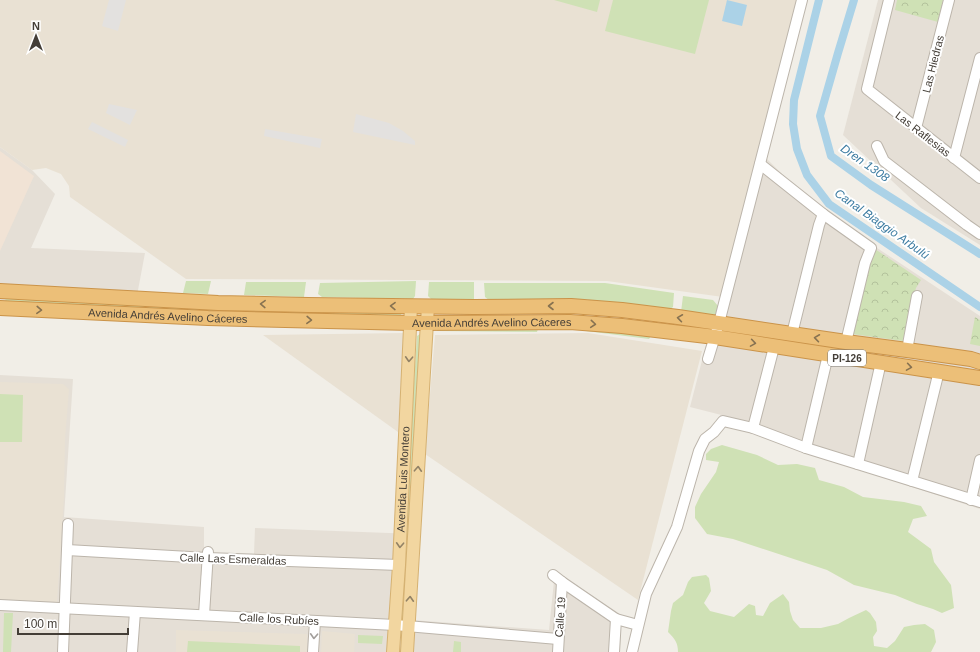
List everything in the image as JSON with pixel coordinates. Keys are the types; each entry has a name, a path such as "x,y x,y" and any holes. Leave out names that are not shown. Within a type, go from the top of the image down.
{"highway":[{"name":"Avenida Andrés Avelino Cáceres","path":"0,291 308,305 571,306 622,310 719,323 971,359 980,362"},
{"name":"Avenida Andrés Avelino Cáceres","path":"0,308 208,318 411,323 570,322 622,326 715,337 980,378"}],"main road":[{"name":"Avenida Luis Montero","path":"394,652 411,306"},
{"name":"Avenida Luis Montero","path":"407,652 428,306"}],"street":[{"path":"708,359 719,323 802,0"},
{"name":"Las Raflesias","path":"889,0 867,89 980,178"},
{"name":"Las Hiedras","path":"916,128 949,0"},
{"path":"954,158 980,58"},
{"path":"878,146 884,161 980,234"},
{"path":"760,164 823,214 872,248 865,263 846,342"},
{"path":"792,334 823,214"},
{"path":"907,350 917,296"},
{"path":"753,428 774,347"},
{"path":"806,448 828,355"},
{"path":"858,464 880,362"},
{"path":"912,481 939,371"},
{"path":"632,652 646,594 677,527 699,451 705,439 714,432 723,421 753,428 806,448 975,501 980,460"},
{"path":"63,652 68,524"},
{"name":"Calle Las Esmeraldas","path":"67,550 207,555 399,565"},
{"path":"204,615 207,555"},
{"path":"553,575 616,619 638,624"},
{"name":"Calle 19","path":"558,652 562,582"},
{"name":"Calle los Rubíes","path":"0,605 395,624 558,639"},
{"path":"132,652 134,612"},
{"path":"614,652 616,619"},
{"path":"313,652 315,621"}],"shaded area":[{"path":"0,0 799,0 723,297 607,281 186,279 70,197 69,186 61,174 46,168 32,170 0,147"},
{"path":"109,0 126,0 118,31 102,26"},
{"path":"878,0 980,0 980,245 921,208 843,135"},
{"path":"109,104 137,110 130,125 106,113"},
{"path":"356,114 389,123 403,131 415,141 415,145 353,132"},
{"path":"92,122 128,140 125,147 88,129"},
{"path":"265,129 322,139 320,148 264,136"},
{"path":"0,147 32,170 55,194 31,248 145,253 132,322 0,313"},
{"path":"0,151 34,176 0,251"},
{"path":"761,153 815,207 980,316 980,509 804,452 745,421 690,407 706,345 723,297"},
{"path":"404,333 398,432 263,335"},
{"path":"588,333 702,351 638,600 425,454 435,335"},
{"path":"0,375 73,379 64,517 204,527 204,553 254,554 255,528 416,534 412,620 549,630 555,571 629,620 621,624 620,652 0,652"},
{"path":"0,382 63,384 69,389 57,602 0,601"},
{"path":"176,630 307,634 307,652 176,652"},
{"path":"322,631 355,634 354,652 321,652"}],"green space":[{"path":"554,0 600,0 597,12"},
{"path":"613,0 709,0 695,54 605,31"},
{"path":"897,0 943,0 938,22 895,10"},
{"path":"875,249 921,280 916,288 903,341 852,334 865,273"},
{"path":"186,281 211,281 208,294 183,293"},
{"path":"416,281 415,296 413,299 322,297 318,294 320,283"},
{"path":"246,282 306,282 304,297 244,295"},
{"path":"429,282 474,282 474,299 431,299 428,296"},
{"path":"484,283 605,283 674,293 673,307 669,310 580,299 489,300 485,297"},
{"path":"683,296 713,300 718,306 715,318 681,312"},
{"path":"6,297 401,310 401,315 284,316 5,302"},
{"path":"975,317 980,320 980,346 970,344"},
{"path":"438,328 538,329 537,332 437,331"},
{"path":"586,328 651,336 649,339 586,331"},
{"path":"420,334 422,336 404,620 401,618 410,444 417,336"},
{"path":"0,394 23,395 22,442 0,442"},
{"path":"722,445 757,455 778,465 797,464 815,468 819,480 844,487 863,497 904,502 921,506 927,516 913,519 908,532 931,549 934,562 951,585 954,608 942,613 895,595 854,585 827,570 733,539 707,534 695,518 695,507 701,494 716,472 719,462 706,460 706,454 711,449"},
{"path":"706,575 709,578 711,591 704,603 710,611 734,617 749,604 755,606 756,615 763,616 770,603 783,594 789,602 793,620 800,628 821,628 838,624 866,610 876,622 877,631 873,637 874,646 887,648 895,641 904,627 925,624 934,630 936,642 931,652 678,652 676,641 668,632 673,603 683,595 688,582 692,577"},
{"path":"4,613 13,613 11,652 3,652"},
{"path":"358,635 383,636 382,644 358,643"},
{"path":"188,641 300,646 300,652 187,652"},
{"path":"454,641 461,642 461,652 453,652"}],"water":[{"path":"727,0 747,5 742,26 722,21"}],"waterway":[{"name":"Canal Biaggio Arbulú","path":"819,0 794,100 793,124 797,149 807,175 829,204 980,307"},
{"name":"Dren 1308","path":"854,0 820,116 831,156 871,185 980,254"}]}
